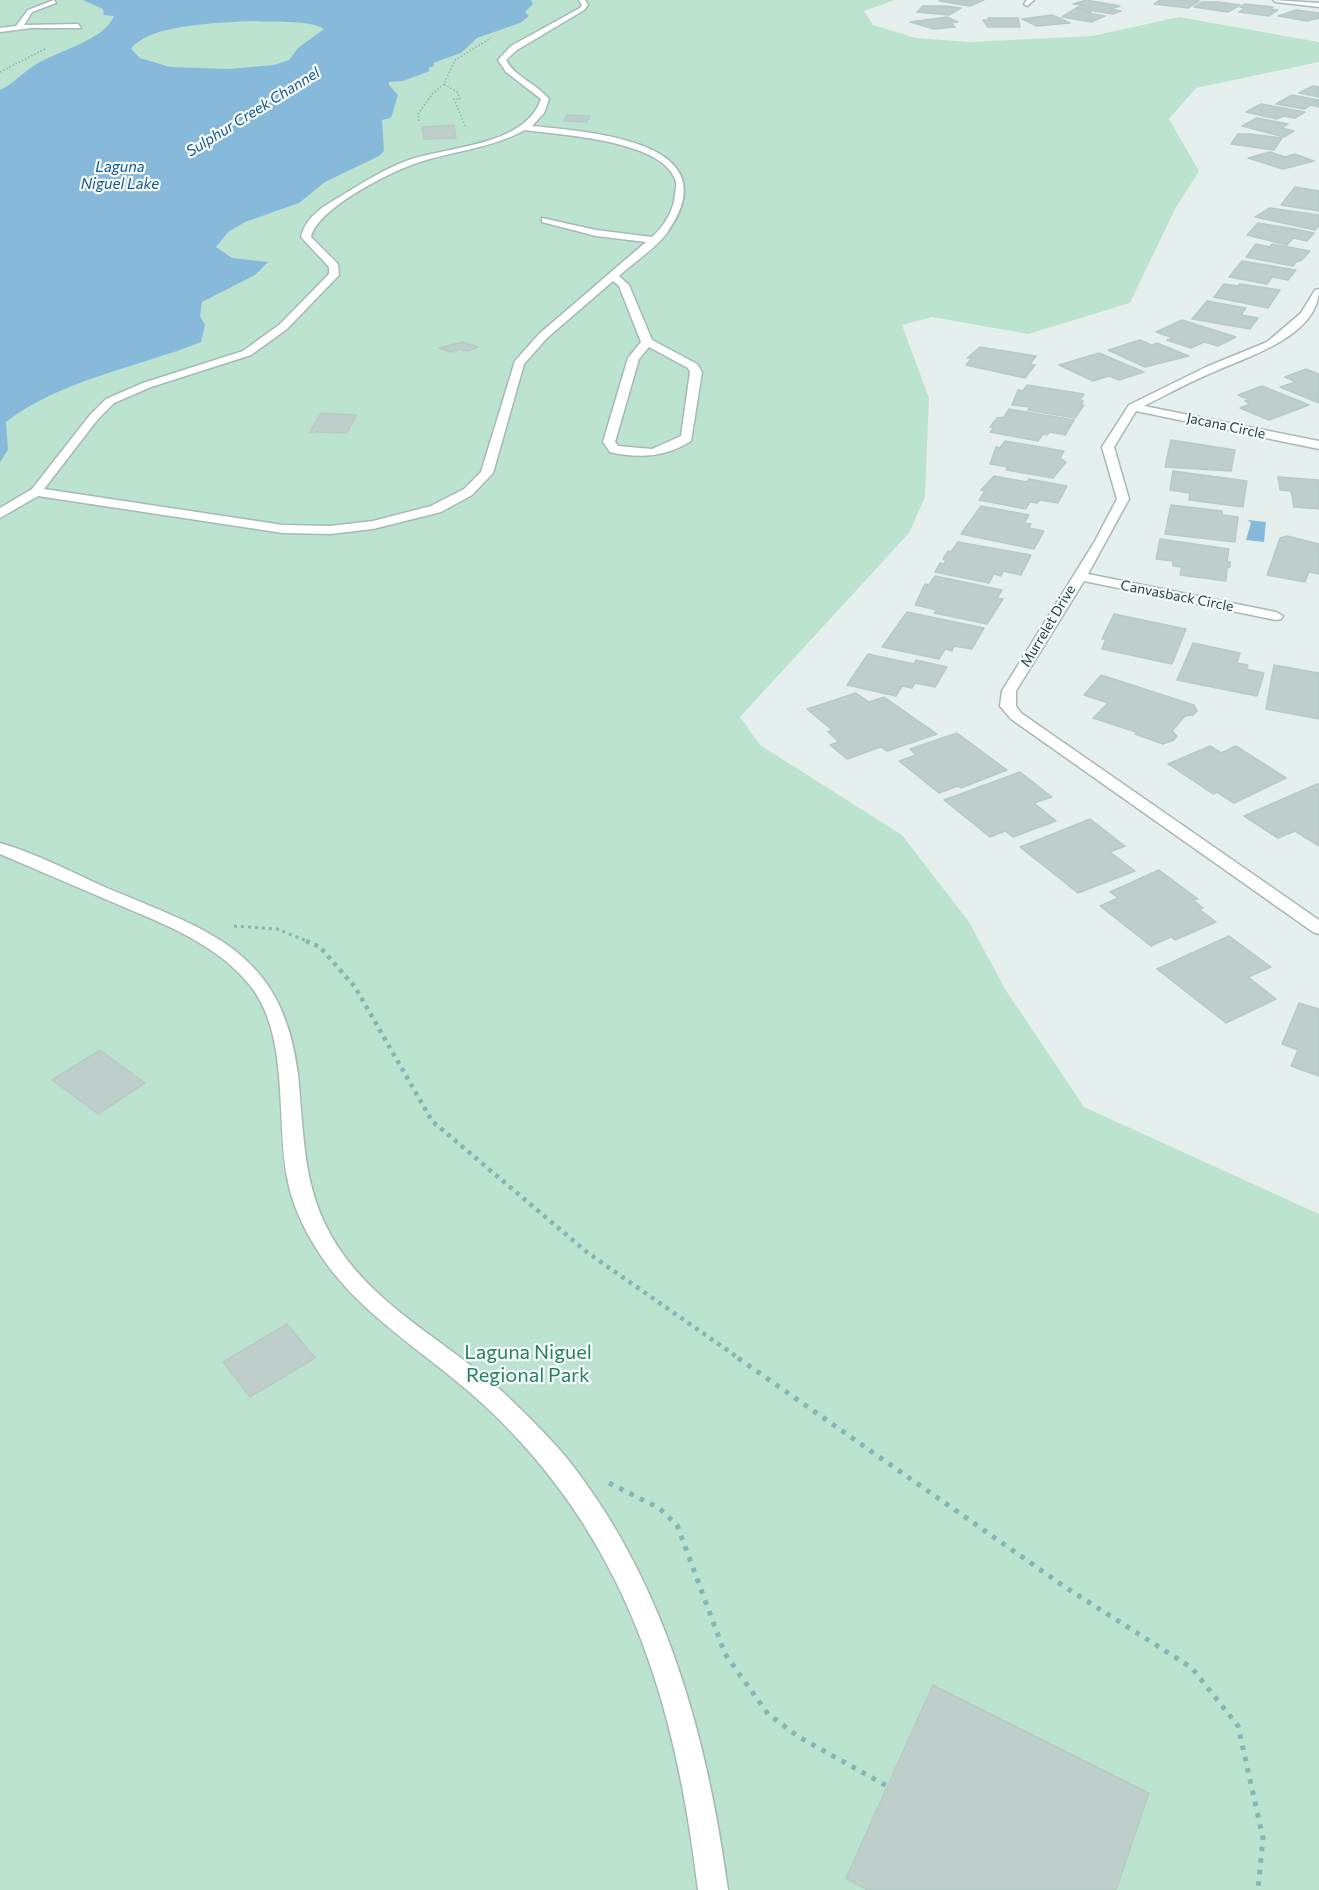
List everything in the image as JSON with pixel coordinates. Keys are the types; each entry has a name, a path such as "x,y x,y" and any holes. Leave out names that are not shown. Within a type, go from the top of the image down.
{"street":[{"path":"0,514 36,492 94,417 110,401 147,384 247,354 274,335 325,287 334,275 334,266 306,237 311,223 324,211 400,167 433,155 504,137 526,128 540,116 545,99 535,87 504,66 503,57 514,48 579,12 585,6 582,0"},
{"path":"1276,0 1319,5"},
{"path":"20,27 20,22 26,13 54,2"},
{"path":"0,30 20,27 78,26"},
{"path":"36,492 274,528 309,531 373,525 436,509 468,492 487,473 519,363 525,354 655,240 668,225 679,203 679,177 670,162 650,151 616,140 526,128"},
{"path":"545,220 596,233 655,240"},
{"path":"613,276 624,285 647,342 693,366 696,372 687,438 669,450 644,454 614,449 609,442 634,358 647,342"},
{"path":"1133,407 1210,369 1271,344 1312,316 1319,292"},
{"name":"Jacana Circle","path":"1133,407 1319,445"},
{"name":"Murrelet Drive","path":"1133,407 1108,447 1123,499 1102,541 1078,576 1009,691 1008,706 1016,716 1319,928"},
{"name":"Canvasback Circle","path":"1078,576 1276,616"},
{"path":"0,848 199,935 242,966 259,983 270,1003 285,1052 298,1182 312,1218 331,1255 350,1279 371,1299 464,1372 528,1434 577,1489 605,1533 626,1573 663,1663 681,1728 699,1809 713,1890"}],"path":[{"path":"419,121 418,114 423,106 438,87 444,84"},
{"path":"225,925 277,928 320,947 354,987 432,1121 588,1253 1065,1587 1192,1668 1238,1726 1263,1838 1258,1890"},
{"path":"604,1480 659,1508 677,1525 726,1654 768,1714 799,1737 887,1786"}],"green space":[{"name":"Laguna Niguel Regional Park","path":"0,0 895,0 864,11 873,25 916,38 969,42 1092,36 1179,17 1319,42 1319,62 1196,88 1169,119 1199,171 1175,209 1130,303 1028,334 932,317 902,325 929,398 925,497 909,533 740,717 760,745 902,835 969,922 1005,989 1084,1107 1319,1214 1319,1890 0,1890"}],"water":[{"name":"Laguna Niguel Lake","path":"83,0 531,0 533,4 525,12 529,16 520,23 477,38 461,53 433,63 434,66 428,68 430,71 403,81 389,82 398,95 391,118 382,120 384,151 379,156 325,182 299,203 245,222 228,232 216,247 232,258 268,262 255,275 202,302 200,316 205,325 201,342 75,385 28,407 6,422 8,450 0,462 0,90 35,65 79,45 109,25 114,16 104,15 103,9","holes":["249,21 309,24 324,29 298,48 289,60 274,65 228,69 170,67 140,58 131,49 153,34 168,30 203,24"]},
{"path":"1248,520 1266,522 1264,542 1246,540 1251,523"}],"building":[{"path":"940,0 984,0 970,6 939,1"},
{"path":"1086,0 1120,6 1111,9 1121,11 1113,14 1076,8 1083,5 1073,4"},
{"path":"1160,0 1199,1 1188,8 1154,4"},
{"path":"1202,2 1240,5 1228,12 1194,7"},
{"path":"1245,4 1273,7 1270,9 1278,10 1269,16 1239,12 1245,8 1240,7"},
{"path":"923,6 961,8 949,15 917,12"},
{"path":"1075,9 1105,16 1091,22 1062,17"},
{"path":"1296,10 1319,13 1319,18 1307,21 1278,16"},
{"path":"1052,15 1070,23 1037,26 1022,19"},
{"path":"947,17 958,22 951,23 955,27 934,29 910,22"},
{"path":"988,18 1018,18 1020,27 988,27 983,20 990,20"},
{"path":"1313,86 1319,87 1319,97 1299,93"},
{"path":"1292,95 1319,100 1319,107 1311,105 1304,109 1276,104"},
{"path":"1261,104 1305,112 1295,118 1283,116 1277,119 1246,112"},
{"path":"567,115 590,116 587,122 564,121"},
{"path":"1257,118 1288,124 1282,128 1294,131 1284,137 1242,126"},
{"path":"454,125 456,138 424,139 422,127"},
{"path":"1238,134 1282,138 1274,150 1231,144"},
{"path":"1270,152 1285,157 1295,154 1314,161 1283,169 1248,158"},
{"path":"1295,187 1319,191 1319,211 1281,205"},
{"path":"1270,208 1319,215 1319,226 1315,230 1255,217"},
{"path":"1258,223 1314,233 1307,241 1293,238 1287,245 1247,235"},
{"path":"1256,244 1270,247 1272,244 1310,251 1293,266 1246,257"},
{"path":"1242,261 1296,270 1288,280 1272,277 1267,284 1229,277"},
{"path":"1224,284 1280,290 1268,308 1214,297"},
{"path":"1207,301 1246,308 1241,315 1258,318 1250,329 1192,319"},
{"path":"1182,320 1236,337 1218,346 1204,342 1191,348 1167,340 1173,338 1156,332"},
{"path":"1140,340 1152,345 1157,343 1189,356 1145,367 1108,350"},
{"path":"463,342 478,347 468,351 460,349 451,352 439,348"},
{"path":"980,347 1036,356 1030,364 1035,365 1025,378 966,365 972,358 967,358"},
{"path":"1099,353 1144,372 1119,380 1109,376 1093,381 1059,365"},
{"path":"1306,369 1319,374 1319,403 1280,387 1296,382 1285,377"},
{"path":"1027,385 1084,394 1080,400 1083,401 1081,405 1084,405 1075,418 1012,405 1018,390 1023,391"},
{"path":"1262,386 1309,405 1269,420 1240,408 1250,404 1245,401 1250,400 1238,395"},
{"path":"1009,409 1074,420 1065,435 1050,432 1047,435 1043,434 1038,441 990,432 994,428 990,427 997,418 1004,417"},
{"path":"321,413 357,415 347,433 310,432"},
{"path":"1171,440 1235,450 1231,471 1165,467"},
{"path":"1005,441 1064,451 1060,458 1066,462 1053,478 1006,470 1008,467 990,464 996,447 1000,448"},
{"path":"1173,471 1247,481 1243,507 1189,500 1190,493 1170,490"},
{"path":"994,476 1067,486 1058,503 1040,500 1037,503 1030,502 1026,509 979,500 985,491 981,490"},
{"path":"1278,477 1319,480 1319,509 1294,507 1291,491 1280,490"},
{"path":"1171,505 1222,511 1222,515 1238,517 1235,542 1165,534"},
{"path":"981,506 1029,515 1024,523 1031,524 1029,528 1044,531 1034,549 961,534"},
{"path":"1287,536 1319,544 1319,574 1309,572 1305,582 1267,575 1280,538"},
{"path":"1160,539 1229,549 1227,561 1230,562 1230,567 1227,568 1226,581 1180,575 1182,567 1173,566 1173,561 1156,559"},
{"path":"958,542 1031,555 1021,575 1003,571 1001,576 994,574 989,583 935,572 940,563 944,564 946,560 943,559 948,551 951,552"},
{"path":"935,576 1002,590 997,598 1003,599 987,624 934,613 937,610 915,605 925,584 929,585"},
{"path":"907,612 984,628 972,649 954,646 952,651 945,649 939,659 882,647"},
{"path":"1114,614 1186,629 1172,664 1102,649 1106,639 1102,639"},
{"path":"1193,643 1240,653 1237,663 1248,665 1246,669 1264,673 1257,696 1177,680"},
{"path":"868,654 914,664 916,660 947,667 935,687 915,683 912,688 902,686 896,696 847,685"},
{"path":"1274,665 1319,673 1319,719 1266,709"},
{"path":"1101,675 1194,705 1197,711 1193,715 1185,716 1172,731 1177,736 1174,740 1163,744 1135,734 1136,732 1093,718 1108,703 1084,695"},
{"path":"856,693 869,702 884,697 937,734 887,751 881,747 847,759 830,745 839,742 828,732 832,730 807,709"},
{"path":"957,733 1007,770 961,788 958,786 939,793 899,761 916,755 910,749"},
{"path":"1210,746 1221,753 1236,746 1286,778 1234,803 1217,792 1213,794 1168,764"},
{"path":"1020,772 1052,797 1034,803 1056,821 1013,837 1005,831 990,837 944,800"},
{"path":"1319,784 1319,846 1295,831 1278,838 1244,816"},
{"path":"1090,819 1125,846 1110,852 1135,871 1078,893 1020,847"},
{"path":"1159,870 1198,899 1193,900 1203,908 1199,909 1216,922 1175,940 1171,937 1151,946 1100,906 1118,898 1110,892"},
{"path":"1229,936 1271,967 1248,977 1276,999 1226,1023 1157,969"},
{"path":"1299,1003 1319,1009 1319,1076 1291,1066 1298,1050 1282,1044"},
{"path":"100,1050 145,1083 98,1114 52,1080"},
{"path":"287,1324 315,1358 250,1397 223,1362"},
{"path":"933,1685 1149,1793 1116,1890 867,1890 846,1878"}],"water label":[{"name":"Sulphur Creek Channel","path":"253,112"}]}
